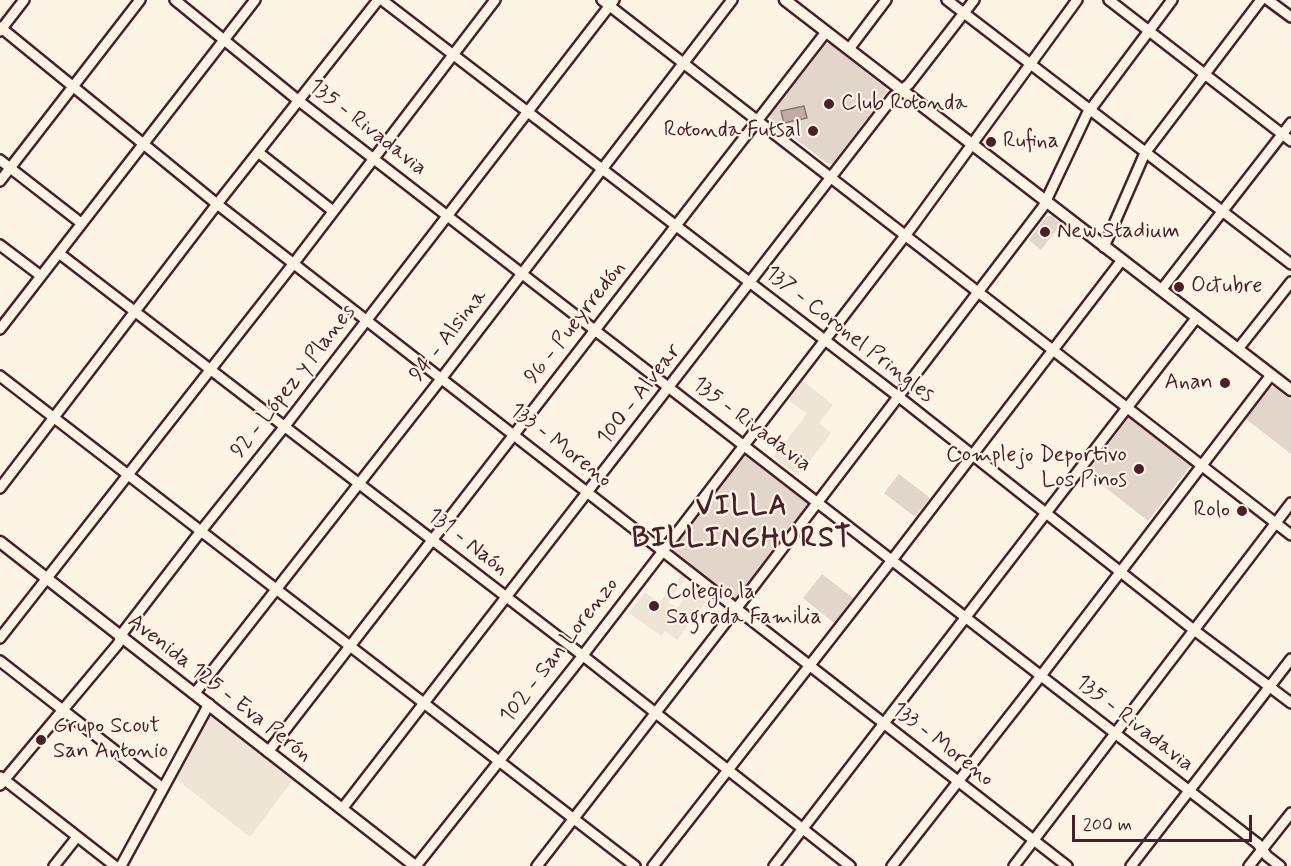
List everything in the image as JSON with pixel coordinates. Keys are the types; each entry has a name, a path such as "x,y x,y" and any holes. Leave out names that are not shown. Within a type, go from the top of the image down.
{"main road":[{"path":"792,2 826,32 1291,390"},
{"name":"Avenida 125 - Eva Perón","path":"0,542 415,866"}],"street":[{"path":"1,29 24,0"},
{"path":"0,181 140,0"},
{"name":"135 - Rivadavia","path":"175,0 299,101 818,501 1262,849 1280,866"},
{"path":"0,329 255,0"},
{"path":"0,488 217,204 380,0"},
{"name":"137 - Coronel Pringles","path":"380,0 899,397 1121,570 1194,630 1291,703"},
{"path":"0,638 294,263 495,0"},
{"name":"94 - Alsina","path":"195,693 441,379 732,0"},
{"path":"849,49 886,0"},
{"path":"947,0 1291,264"},
{"name":"100 - Alvear","path":"342,809 893,97 909,84 974,0"},
{"name":"102 - San Lorenzo","path":"415,866 582,655 905,235 1077,0"},
{"path":"1109,0 1291,141"},
{"path":"537,866 1047,202 1089,110 1172,0"},
{"path":"1104,247 1145,153 1261,0"},
{"path":"1268,0 1291,17"},
{"path":"608,2 1291,535"},
{"name":"92 - López y Planes","path":"1,780 118,644 201,531 528,111 608,2"},
{"name":"133 - Moreno","path":"1,29 217,204 1067,866"},
{"name":"96 - Pueyrredón","path":"268,752 826,32"},
{"path":"1162,290 1291,123"},
{"path":"258,152 333,211"},
{"path":"0,160 81,223"},
{"path":"0,245 41,276"},
{"name":"131 - Naón","path":"60,254 582,655 850,866"},
{"path":"653,866 1122,260"},
{"path":"1238,349 1291,282"},
{"path":"774,866 1197,317"},
{"path":"892,866 1271,375"},
{"path":"0,376 634,866"},
{"path":"1014,866 1291,503"},
{"path":"1131,866 1291,659"},
{"path":"0,661 163,788"},
{"path":"121,866 209,704"},
{"path":"1,780 115,866"},
{"path":"1249,866 1291,813"},
{"path":"54,866 76,837"}],"shaded area":[{"name":"Club Rotonda","path":"826,44 830,44 886,88 887,92 832,164 828,164 771,120 770,116"},
{"path":"804,106 807,118 784,123 781,111"},
{"name":"New Stadium","path":"1047,216 1051,216 1061,224 1041,250 1029,240"},
{"path":"803,381 833,405 819,423 831,433 798,476 773,457 807,414 788,400"},
{"path":"1274,387 1291,400 1291,454 1246,419 1270,388"},
{"name":"Complejo Deportivo Los Pinos","path":"1129,417 1191,465 1148,521 1087,473"},
{"path":"744,449 813,501 737,602 669,551"},
{"path":"899,474 930,498 915,517 884,493"},
{"path":"822,574 853,598 834,623 803,598"},
{"name":"Colegio la Sagrada Familia","path":"681,575 686,578 668,602 677,608 694,585 710,597 677,640 665,631 661,636 629,613 645,592 659,603"},
{"path":"210,716 293,780 250,837 176,779"}],"place":[{"name":"Club Rotonda","path":"829,104"},
{"name":"Rotonda Futsal","path":"813,131"},
{"name":"Rufina","path":"991,142"},
{"name":"New Stadium","path":"1045,232"},
{"name":"Octubre","path":"1179,287"},
{"name":"Anan","path":"1225,383"},
{"name":"Complejo Deportivo Los Pinos","path":"1139,469"},
{"name":"Rolo","path":"1242,511"},
{"name":"Colegio la Sagrada Familia","path":"654,606"},
{"name":"Grupo Scout San Antonio","path":"41,740"}],"district":[{"name":"VILLA BILLINGHURST","path":"742,524"}]}
